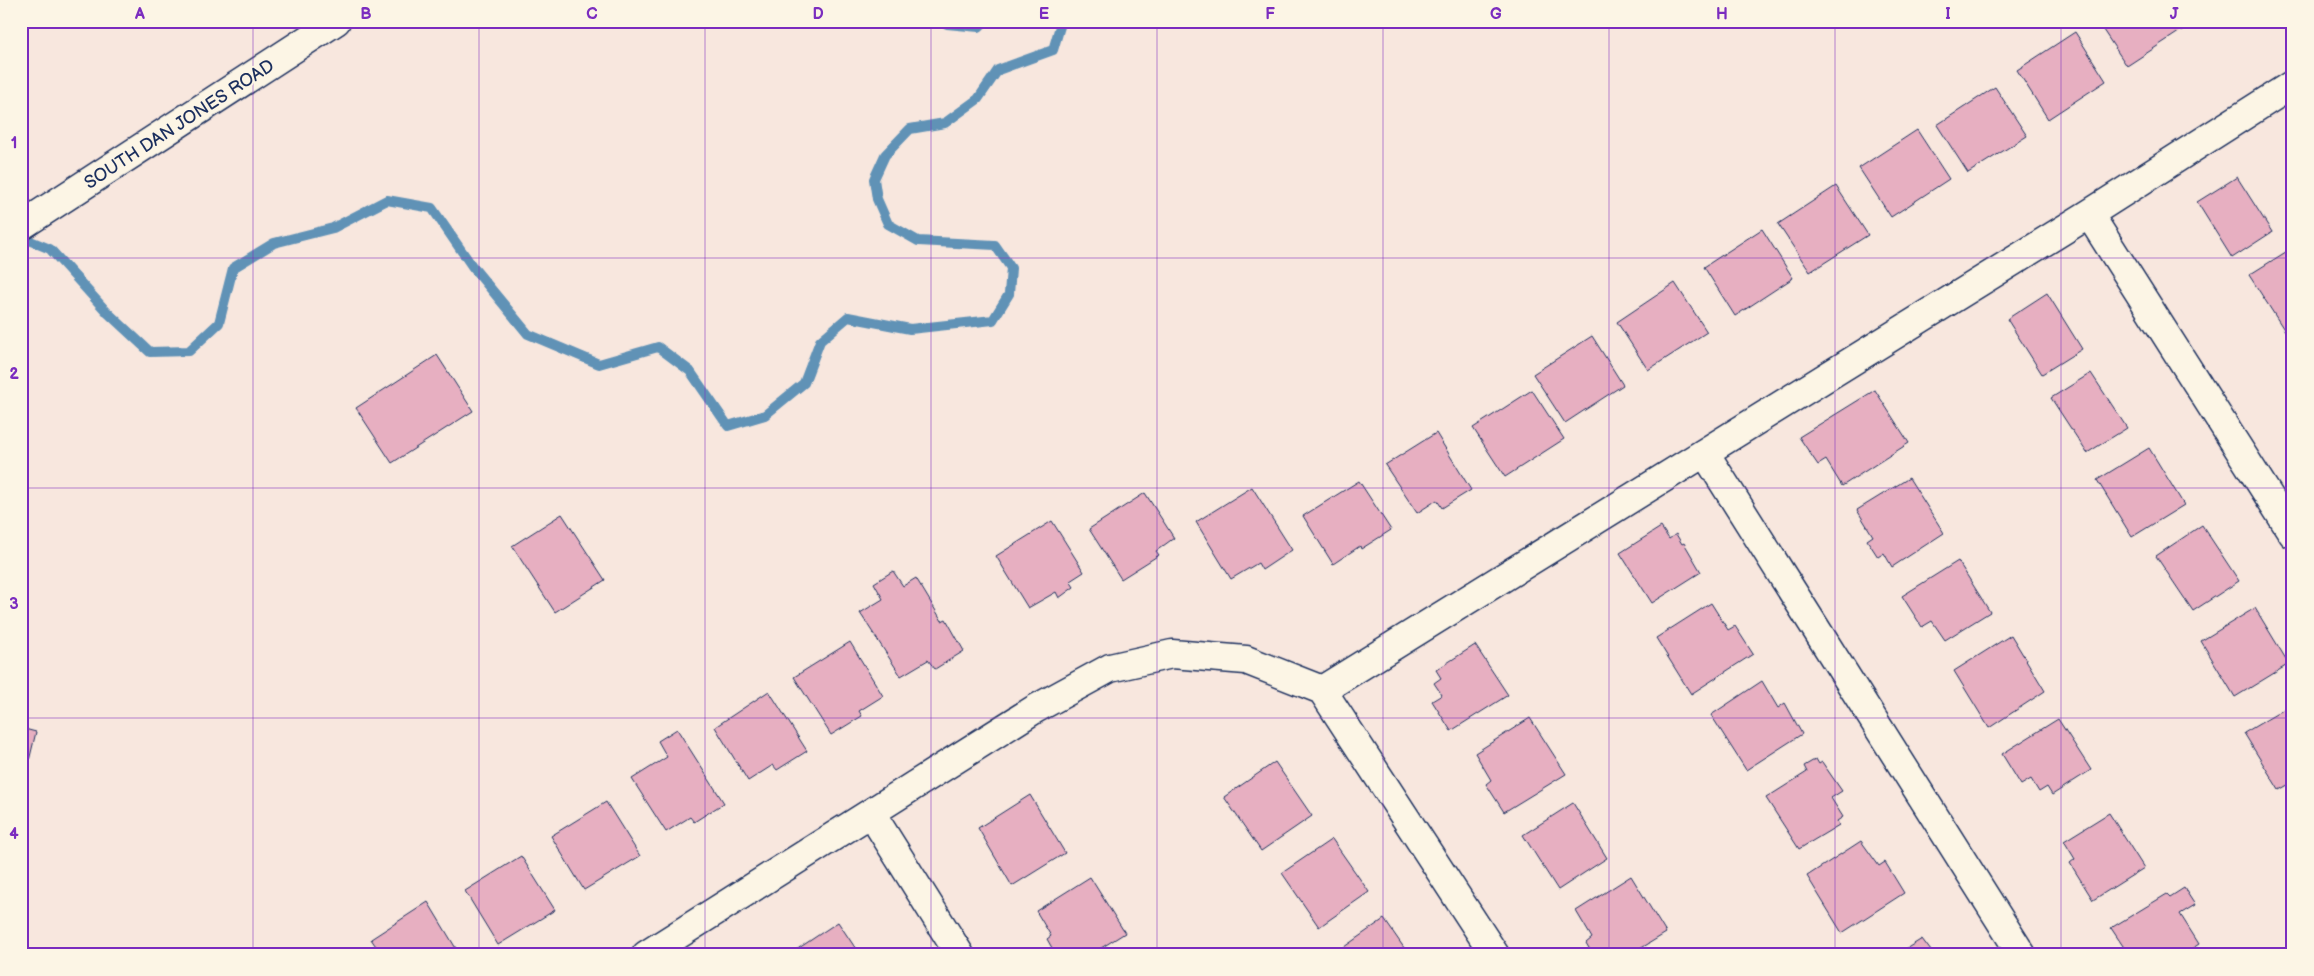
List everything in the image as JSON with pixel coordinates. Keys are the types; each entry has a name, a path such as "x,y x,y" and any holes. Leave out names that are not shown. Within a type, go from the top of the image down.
{"street":[{"name":"SOUTH DAN JONES ROAD","path":"26,223 336,21"},
{"path":"1322,690 2090,214 2293,84"},
{"path":"2090,214 2293,534"},
{"path":"1705,453 2022,955"},
{"path":"646,955 1035,709 1110,668 1172,654 1246,660 1322,690 1495,955"},
{"path":"871,812 960,955"}],"building":[{"path":"2097,21 2180,21 2185,28 2127,66"},
{"path":"2075,32 2106,81 2048,119 2017,70"},
{"path":"1995,87 2027,136 1968,173 1937,125"},
{"path":"1917,130 1949,179 1891,217 1859,168"},
{"path":"2237,177 2272,232 2232,258 2197,202"},
{"path":"1836,186 1868,235 1810,272 1778,224"},
{"path":"1762,229 1793,278 1735,316 1704,267"},
{"path":"2289,250 2293,255 2293,325 2285,331 2249,275"},
{"path":"1675,283 1707,332 1648,370 1617,322"},
{"path":"2047,293 2082,349 2042,374 2007,319"},
{"path":"1592,336 1623,385 1565,423 1533,374"},
{"path":"437,355 473,411 392,463 356,408"},
{"path":"2091,373 2127,428 2087,453 2051,398"},
{"path":"1532,390 1564,439 1505,477 1473,428"},
{"path":"1875,390 1909,443 1842,486 1826,460 1818,465 1799,437"},
{"path":"1436,433 1471,490 1442,508 1437,500 1417,513 1385,465"},
{"path":"2149,448 2184,505 2132,537 2097,480"},
{"path":"1909,478 1944,533 1892,567 1884,553 1878,557 1867,540 1873,536 1857,510"},
{"path":"1359,481 1391,530 1361,549 1360,546 1333,564 1303,516"},
{"path":"1252,487 1292,550 1262,570 1258,563 1231,579 1196,522"},
{"path":"1145,493 1174,538 1156,551 1159,555 1121,579 1089,529"},
{"path":"562,514 605,580 555,612 512,546"},
{"path":"1052,521 1084,572 1070,581 1074,587 1059,598 1056,592 1028,608 996,556"},
{"path":"2202,525 2239,581 2193,611 2156,556"},
{"path":"1661,527 1669,539 1676,534 1682,544 1684,543 1701,572 1652,603 1620,553"},
{"path":"1958,561 1990,612 1945,640 1932,621 1922,627 1902,596"},
{"path":"893,571 903,586 916,578 942,621 946,619 964,651 935,669 928,660 901,676 860,613 883,599 874,583"},
{"path":"1711,603 1728,630 1735,626 1753,654 1691,694 1656,638"},
{"path":"2255,608 2289,664 2235,697 2201,641"},
{"path":"2011,635 2045,691 1989,728 1954,671"},
{"path":"850,642 883,696 859,711 862,716 831,735 794,677"},
{"path":"1475,645 1508,695 1451,731 1432,701 1442,695 1434,683 1441,678 1436,670"},
{"path":"1762,681 1778,708 1785,703 1802,734 1746,770 1711,715"},
{"path":"769,691 807,751 777,770 773,765 748,781 715,727"},
{"path":"2293,704 2293,782 2279,790 2244,733"},
{"path":"1530,718 1566,774 1504,812 1486,784 1491,780 1475,753"},
{"path":"2058,719 2091,770 2052,795 2047,787 2039,792 2031,779 2021,785 2002,754"},
{"path":"21,728 36,732 28,765 21,763"},
{"path":"677,729 724,803 694,822 690,817 666,832 632,779 667,757 658,741"},
{"path":"1816,759 1819,764 1822,762 1842,791 1831,798 1843,817 1837,821 1839,825 1799,849 1766,798 1807,772 1804,766"},
{"path":"1275,762 1312,816 1261,851 1224,797"},
{"path":"1030,795 1065,853 1012,886 978,828"},
{"path":"606,802 640,856 584,890 551,836"},
{"path":"1573,803 1607,858 1558,890 1523,835"},
{"path":"2109,813 2144,868 2093,900 2070,863 2075,859 2064,841"},
{"path":"1332,839 1369,892 1319,927 1282,873"},
{"path":"1861,841 1879,866 1885,862 1904,893 1842,933 1807,876"},
{"path":"521,856 555,910 498,945 465,891"},
{"path":"1631,876 1666,933 1630,955 1593,955 1586,943 1592,938 1576,911"},
{"path":"1090,877 1125,933 1090,955 1056,955 1047,939 1051,936 1036,911"},
{"path":"2184,888 2195,905 2180,914 2199,944 2182,955 2141,955 2139,953 2129,955 2111,928 2167,894 2170,897"},
{"path":"428,902 460,955 382,955 371,939"},
{"path":"1384,919 1409,955 1334,954"},
{"path":"838,922 860,955 790,955 790,954"},
{"path":"1922,939 1934,955 1896,955"}],"waterway":[{"path":"946,21 947,24 979,27 985,21"},
{"path":"21,237 50,249 107,312 150,352 189,351 219,323 233,268 274,243 333,228 387,200 432,208 472,266 528,334 599,364 658,347 690,371 728,426 765,415 804,383 820,341 848,317 910,329 993,320 1009,294 1011,268 995,245 918,241 888,224 877,199 874,179 885,155 910,129 945,123 978,99 998,70 1053,50 1061,23 1059,21"}]}
